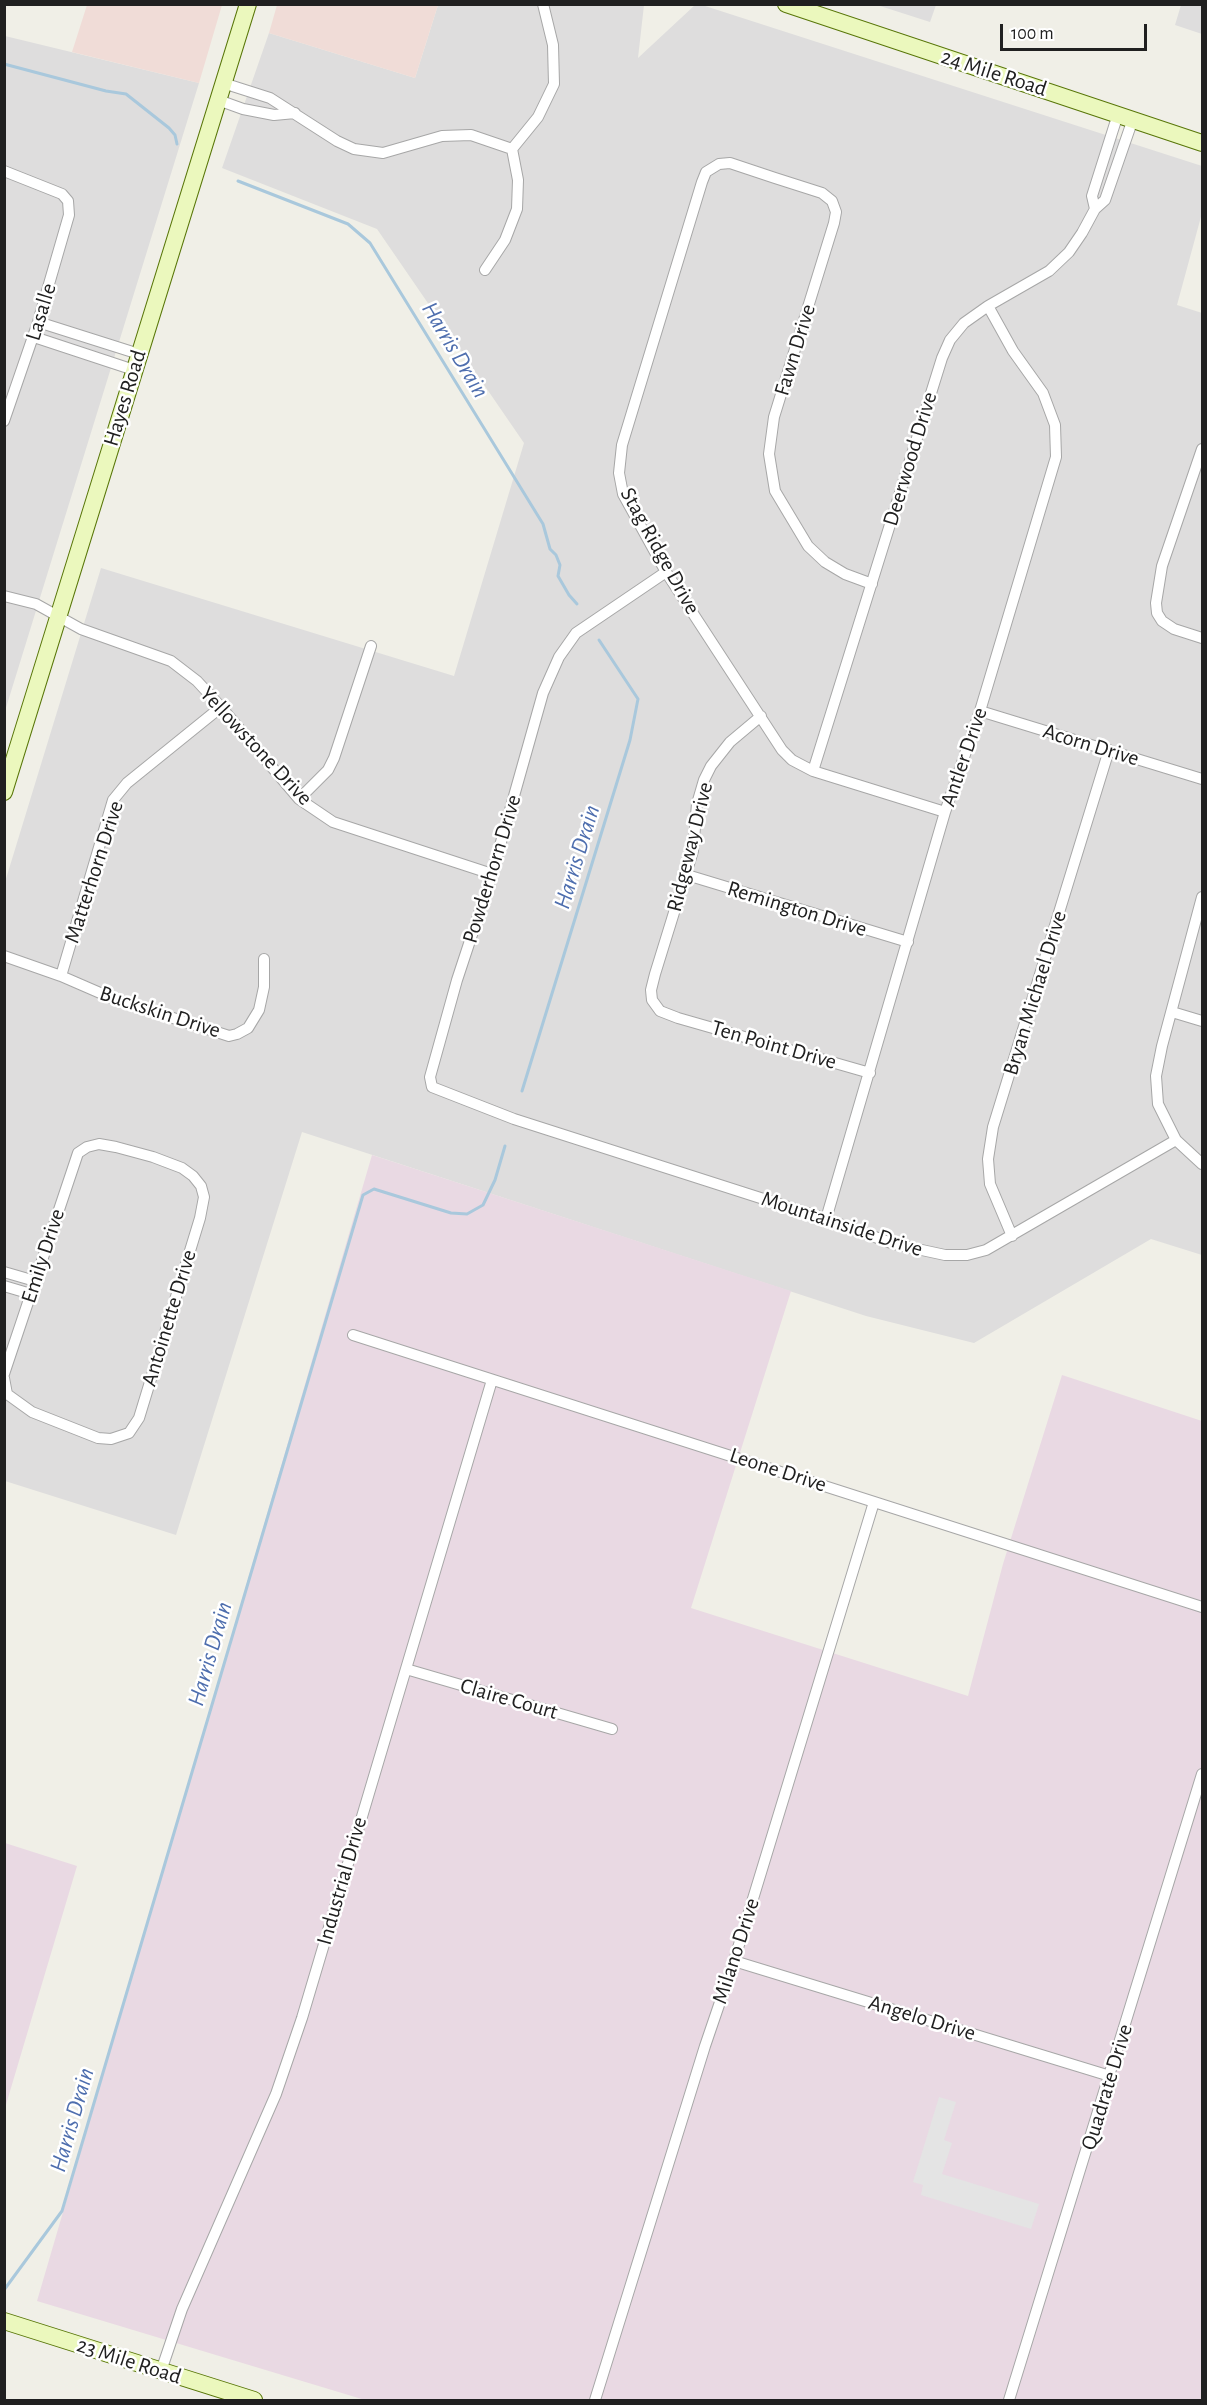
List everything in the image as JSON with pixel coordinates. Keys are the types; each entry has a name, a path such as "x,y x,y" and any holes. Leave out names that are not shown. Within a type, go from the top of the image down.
{"street":[{"name":"Hayes Road","path":"4,792 248,4"},
{"path":"512,149 538,117 554,84 553,45 543,4"},
{"name":"24 Mile Road","path":"788,5 1203,143"},
{"path":"223,83 270,98 337,141 354,149 383,153 442,136 471,135 512,149"},
{"path":"218,100 243,109 274,115 296,113"},
{"name":"Deerwood Drive","path":"813,771 942,358 950,339 964,323 988,306 1049,271 1069,252 1095,209 1105,200 1126,117"},
{"path":"485,270 505,240 517,209 518,180 512,149"},
{"name":"Fawn Drive","path":"712,167 730,163 822,193 832,201 836,212 834,222 774,417 769,454 776,491 808,546 825,562 845,574 872,584"},
{"name":"Stag Ridge Drive","path":"712,167 706,171 702,182 622,445 619,473 623,494 666,572 782,750 792,760 813,771 945,813"},
{"name":"Lasalle","path":"4,171 51,189 68,201 68,223 34,336 4,422"},
{"name":"Antler Drive","path":"826,1219 945,813 980,711 1056,458 1055,425 1043,393 1013,351 988,306"},
{"path":"38,322 136,362"},
{"path":"34,336 136,362"},
{"path":"1203,448 1162,566 1156,603 1157,613 1162,621 1174,629 1203,639"},
{"name":"Powderhorn Drive","path":"559,1133 514,1119 432,1087 430,1077 457,980 492,874 543,693 559,657 576,633 666,572"},
{"name":"Yellowstone Drive","path":"4,596 36,604 81,629 171,661 197,681 299,799 333,822 492,874"},
{"path":"299,799 328,770 334,758 371,646"},
{"name":"Matterhorn Drive","path":"61,976 113,800 127,783 221,707"},
{"name":"Acorn Drive","path":"980,711 1203,779"},
{"name":"Ridgeway Drive","path":"678,1018 660,1011 652,1000 651,990 687,875 704,780 711,766 730,742 761,716"},
{"name":"Bryan Michael Drive","path":"1012,1236 990,1184 988,1159 993,1127 1109,750"},
{"name":"Remington Drive","path":"687,875 908,942"},
{"path":"1203,897 1156,1076 1158,1104 1176,1140 1203,1164"},
{"name":"Buckskin Drive","path":"4,956 61,976 114,999 229,1036 248,1028 259,1010 264,987 264,959"},
{"path":"1172,1012 1203,1021"},
{"name":"Ten Point Drive","path":"678,1018 870,1072"},
{"name":"Mountainside Drive","path":"559,1133 826,1219 894,1244 945,1255 967,1255 986,1250 1176,1140"},
{"name":"Emily Drive","path":"4,1376 78,1153 87,1147 99,1144 153,1157 182,1168 201,1186 204,1197 200,1218"},
{"name":"Antoinette Drive","path":"4,1376 7,1394 16,1403 32,1412 99,1438 111,1439 129,1433 139,1418 200,1218"},
{"path":"4,1272 35,1281"},
{"path":"4,1286 31,1294"},
{"name":"Leone Drive","path":"353,1335 1203,1607"},
{"name":"Industrial Drive","path":"161,2371 182,2310 276,2094 302,2018 492,1380"},
{"name":"Milano Drive","path":"595,2400 705,2046 734,1961 874,1502"},
{"name":"Claire Court","path":"406,1669 612,1729"},
{"name":"Quadrate Drive","path":"1010,2400 1203,1774"},
{"name":"Angelo Drive","path":"734,1961 1110,2076"},
{"name":"23 Mile Road","path":"4,2320 254,2400"}],"shaded area":[{"path":"277,4 438,5 415,78 269,33"},
{"path":"936,4 930,22 877,5"},
{"path":"87,5 222,5 199,83 72,52"},
{"path":"438,5 644,5 638,58 695,5 702,5 1202,166 1202,213 1177,305 1202,313 1202,1255 1151,1239 974,1343 866,1316 302,1132 176,1535 5,1481 5,882 101,568 454,676 524,443 377,229 222,168 269,33 415,78"},
{"path":"1181,5 1202,5 1202,34 1175,25"},
{"path":"5,36 199,83 5,711"},
{"path":"372,1155 791,1291 691,1608 968,1696 1003,1564 1062,1375 1202,1421 1202,2400 365,2400 37,2301"},
{"path":"4,1843 77,1866 5,2108"},
{"path":"939,2097 956,2102 944,2140 952,2143 942,2174 1039,2204 1031,2229 921,2195 923,2185 913,2182"}],"waterway":[{"name":"Harris Drain","path":"4,64 106,91 126,94 169,128 175,135 177,144"},
{"name":"Harris Drain","path":"238,181 348,224 370,243 543,524 550,549 556,555 560,565 558,576 577,604"},
{"name":"Harris Drain","path":"522,1091 630,740 638,699 599,640"},
{"name":"Harris Drain","path":"4,2290 62,2211 363,1195 374,1189 451,1213 467,1214 483,1205 495,1180 505,1146"}]}
